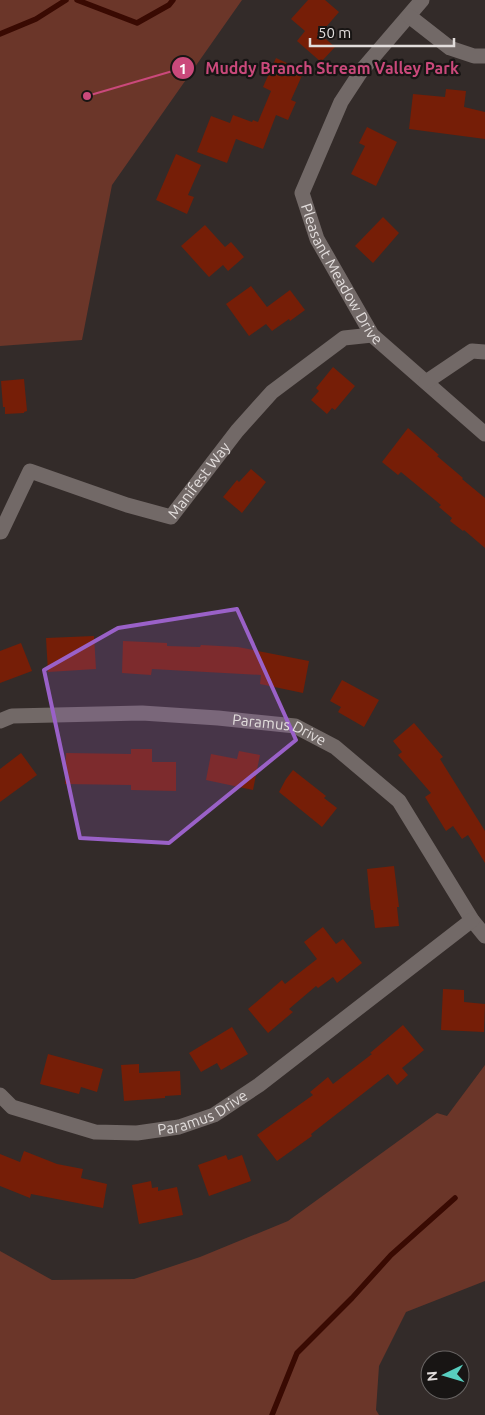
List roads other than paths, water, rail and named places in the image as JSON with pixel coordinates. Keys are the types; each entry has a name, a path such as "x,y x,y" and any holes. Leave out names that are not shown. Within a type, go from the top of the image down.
{"street":[{"name":"Pleasant Meadow Drive","path":"422,0 362,70 341,102 302,193 318,239 372,335 485,434"},
{"path":"409,16 450,48 474,56 485,56"},
{"name":"Manifest Way","path":"1,532 30,472 127,505 171,517 237,431 272,392 344,338 372,335"},
{"path":"426,382 472,351 485,352"},
{"name":"Paramus Drive","path":"0,721 12,716 142,713 295,726 335,747 399,801 472,920 485,936"},
{"name":"Paramus Drive","path":"0,1095 12,1107 95,1132 137,1133 179,1127 214,1115 259,1085 472,920"}],"waterway":[{"path":"0,34 36,19 66,0"},
{"path":"77,0 137,23 169,5 173,0"},
{"path":"272,1415 297,1353 352,1298 391,1255 455,1198"}],"place":[{"name":"Muddy Branch Stream Valley Park","path":"87,96"}]}
